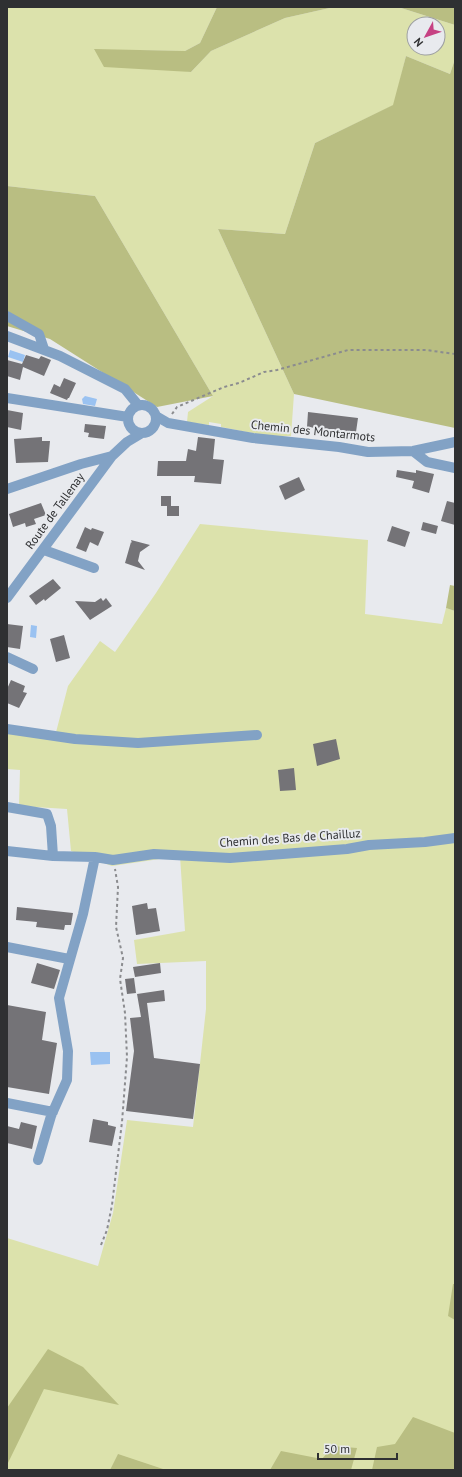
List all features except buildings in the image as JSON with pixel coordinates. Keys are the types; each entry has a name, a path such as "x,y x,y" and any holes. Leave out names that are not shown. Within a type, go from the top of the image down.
{"street":[{"path":"7,316 39,334 44,349"},
{"path":"7,336 44,349 125,389 138,406"},
{"path":"7,398 128,417"},
{"path":"138,406 147,406 151,408 156,420 150,431 142,433 132,428 128,421 128,417 132,410 138,406"},
{"name":"Chemin des Montarmots","path":"156,420 253,438 339,447 368,452 413,452 455,442"},
{"name":"Route de Tallenay","path":"127,442 132,428"},
{"name":"Route de Tallenay","path":"7,598 44,550 112,456 127,442 142,433"},
{"path":"413,452 426,462 455,468"},
{"path":"7,490 81,464 112,456"},
{"path":"44,550 94,568"},
{"path":"7,657 33,669"},
{"path":"7,729 75,739 138,743 257,735"},
{"path":"7,807 47,814 52,826 53,856"},
{"name":"Chemin des Bas de Chailluz","path":"7,851 53,856 95,857 114,860 154,854 230,858 426,842 455,838"},
{"path":"38,1160 53,1112 67,1080 68,1051 58,998 83,914 95,857"},
{"path":"7,947 70,958"},
{"path":"7,1103 53,1112"}],"path":[{"path":"168,422 177,407 224,387 239,383 264,372 277,370 348,350 426,350 455,354"},
{"path":"101,1246 107,1230 112,1205 122,1122 127,1057 125,1013 120,979 123,958 116,927 118,887 114,860"}],"green space":[{"path":"7,7 217,7 200,43 185,51 94,50 191,72 211,51 285,18 334,7 398,7 426,16 406,16 406,56 394,105 315,143 285,234 218,229 294,394 291,436 274,436 246,432 221,427 221,424 209,422 209,425 187,422 188,412 213,396 95,196 7,186"},
{"path":"217,7 334,7 285,18 211,51 191,72 104,67 94,49 185,51 200,43"},
{"path":"398,7 455,7 455,25 446,22 446,16 426,16"},
{"path":"446,22 455,25 455,59 450,74 406,56 446,56"},
{"path":"406,56 450,74 455,59 455,428 294,394 218,229 285,234 315,143 393,105"},
{"path":"7,186 95,196 213,396 157,407 50,339 7,326"},
{"path":"200,524 368,540 365,614 442,624 446,608 455,611 455,1470 7,1470 7,1238 98,1266 113,1213 127,1120 193,1127 206,1009 206,961 137,964 134,940 185,931 180,856 112,866 71,851 67,809 19,806 20,770 7,769 7,732 54,740 68,686 100,641 115,652 156,593"},
{"path":"450,585 455,586 455,611 446,608"},
{"path":"453,1284 455,1284 455,1320 448,1316"},
{"path":"48,1349 83,1367 119,1405 44,1389 7,1465 7,1408"},
{"path":"413,1417 455,1433 455,1470 372,1470 377,1447 395,1444"},
{"path":"333,1446 357,1448 351,1470 270,1470 281,1451 322,1459"},
{"path":"118,1454 166,1470 110,1470"}],"water":[{"path":"10,350 25,355 23,362 8,357"},
{"path":"85,396 97,399 95,406 83,404 82,399"},
{"path":"31,625 37,626 36,638 30,637"},
{"path":"90,1052 110,1052 110,1064 91,1065"}]}
